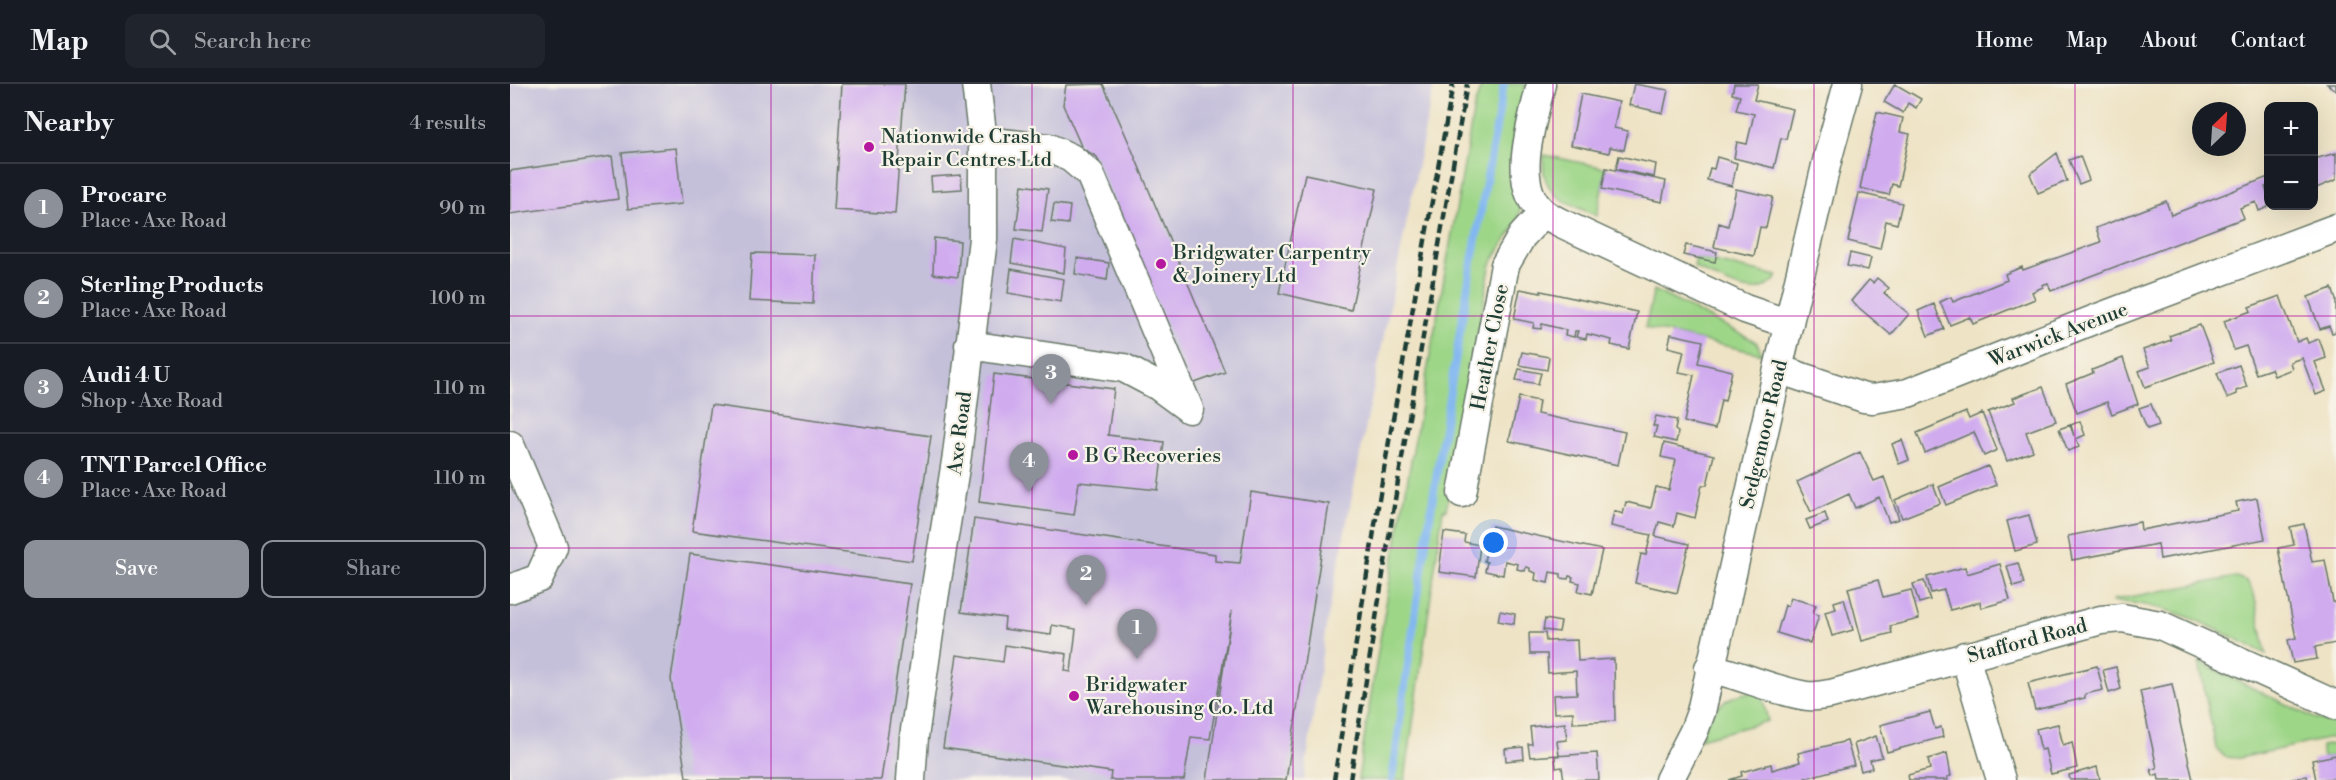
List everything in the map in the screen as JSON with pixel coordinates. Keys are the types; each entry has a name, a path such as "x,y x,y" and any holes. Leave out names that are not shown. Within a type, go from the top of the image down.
{"street":[{"name":"Axe Road","path":"911,780 914,737 957,455 983,238 983,141 976,84"},
{"path":"1541,84 1524,161 1527,182 1534,200 1543,213 1745,309 1789,324"},
{"name":"Sedgemoor Road","path":"1669,780 1701,712 1709,668 1778,369 1828,157 1848,84"},
{"path":"969,345 1124,368 1158,386 1189,410 1090,174 1071,158 1049,148 983,141"},
{"name":"Heather Close","path":"1462,493 1505,265 1522,236 1543,213"},
{"name":"Warwick Avenue","path":"1778,369 1864,398 1882,398 1908,393 2336,228"},
{"path":"510,446 553,547 539,578 510,589"},
{"name":"Stafford Road","path":"1709,668 1736,674 1789,692 1809,696 1831,694 2102,620 2122,618 2160,625 2336,705"},
{"path":"1965,657 2001,780"}],"shaded area":[{"path":"510,84 1434,84 1326,627 1304,780 510,780"}],"green space":[{"path":"1482,84 1526,84 1512,152 1512,167 1520,211 1515,226 1490,267 1446,510 1443,510 1405,780 1358,780 1399,528 1474,107"},
{"path":"1544,155 1606,168 1597,216 1565,201 1550,189 1543,169"},
{"path":"1696,258 1778,276 1769,285 1749,290 1726,283 1694,267"},
{"path":"1654,290 1751,339 1757,343 1762,354 1645,328"},
{"path":"2236,577 2247,581 2254,594 2266,654 2211,627 2173,612 2134,603 2113,602 2113,600"},
{"path":"2199,662 2314,718 2336,724 2336,737 2239,758 2225,757 2216,748"},
{"path":"1753,692 1762,696 1768,721 1700,739 1708,720 1719,706 1733,697"},
{"path":"2336,743 2336,755 2323,758 2321,746"}],"building":[{"name":"Nationwide Crash Repair Centres Ltd","path":"842,84 905,84 895,214 834,210"},
{"name":"Bridgwater Carpentry & Joinery Ltd","path":"1103,84 1225,372 1192,384 1097,157 1082,148 1063,105 1066,85"},
{"path":"1634,84 1668,90 1663,113 1629,105"},
{"path":"1734,84 1758,84 1754,100 1793,109 1786,139 1781,138 1774,168 1734,158 1737,142 1747,144 1754,114 1736,110 1740,96 1732,94"},
{"path":"1895,84 1921,99 1916,108 1908,103 1903,113 1884,102"},
{"path":"2327,84 2336,84 2336,91"},
{"path":"1581,94 1619,102 1614,128 1628,131 1624,150 1610,147 1609,153 1571,145"},
{"path":"1877,112 1903,118 1900,132 1910,134 1898,186 1892,184 1889,195 1860,188"},
{"path":"676,148 682,204 628,209 622,153"},
{"path":"2057,153 2067,181 2038,193 2030,174"},
{"path":"2336,153 2336,180 2318,187 2318,158"},
{"path":"612,156 618,199 510,214 510,171"},
{"path":"1619,156 1656,164 1654,177 1616,169"},
{"path":"2080,156 2089,180 2079,184 2069,160"},
{"path":"1717,157 1737,163 1732,186 1707,180 1710,168 1714,169"},
{"path":"1606,168 1666,181 1662,202 1602,189"},
{"path":"1305,174 1377,189 1351,310 1279,293"},
{"path":"961,175 962,189 932,191 931,177"},
{"path":"2264,179 2264,209 2259,211 2256,202 2240,208 2244,218 2051,291 2048,283 2042,285 2043,287 2032,292 2035,299 1973,324 1970,317 1950,325 1940,302 1951,297 1953,302 2007,280 2005,274 2022,267 2023,270 2101,242 2096,228 2166,201 2171,215"},
{"path":"1022,185 1048,189 1042,232 1016,229"},
{"path":"1736,189 1773,197 1766,228 1760,227 1754,256 1714,247 1719,223 1728,226"},
{"path":"1859,193 1902,203 1897,224 1886,221 1880,249 1848,241"},
{"path":"1054,204 1070,206 1068,224 1051,222"},
{"path":"934,238 960,241 958,277 933,274"},
{"path":"1014,239 1066,249 1064,273 1011,263"},
{"path":"1686,245 1717,252 1715,262 1683,255"},
{"path":"752,253 815,255 813,304 749,301"},
{"path":"1850,253 1871,258 1868,270 1847,266"},
{"path":"1077,258 1109,263 1107,280 1075,274"},
{"path":"1011,269 1064,279 1061,302 1008,293"},
{"path":"1877,278 1889,288 1884,293 1909,314 1891,335 1851,301 1869,280 1873,283"},
{"path":"2332,288 2336,300 2336,332 2332,333 2329,326 2320,329 2308,297"},
{"path":"1520,289 1541,293 1541,291 1637,312 1629,349 1611,345 1612,340 1587,334 1586,339 1576,337 1578,331 1575,331 1574,337 1565,335 1566,330 1542,324 1541,329 1533,328 1534,323 1514,319"},
{"path":"2280,296 2297,342 2306,338 2308,343 2319,339 2326,358 2315,362 2326,391 2316,395 2302,358 2290,362 2292,369 2274,376 2271,369 2256,374 2246,346 2234,350 2224,321 2251,311 2249,307"},
{"path":"1934,304 1944,329 1928,336 1918,311"},
{"path":"2200,325 2214,362 2145,387 2139,371 2150,367 2143,350 2171,340 2169,336"},
{"path":"1671,334 1703,341 1698,363 1732,371 1725,401 1721,400 1715,429 1684,422 1694,375 1679,372 1684,351 1668,347"},
{"path":"1522,352 1549,357 1547,370 1519,365"},
{"path":"2123,358 2138,404 2112,414 2107,402 2077,413 2066,384 2093,373 2092,370"},
{"path":"2239,365 2247,387 2227,398 2217,373"},
{"path":"1519,369 1541,373 1538,384 1516,380"},
{"path":"994,374 1114,389 1108,435 1164,442 1158,490 1079,482 1074,515 979,502"},
{"path":"2043,387 2056,421 2026,432 2033,451 2007,461 1988,412 2015,402 2013,398"},
{"path":"1519,397 1539,401 1537,414 1625,432 1618,465 1509,441"},
{"path":"2151,404 2159,425 2147,429 2139,408"},
{"path":"711,405 931,436 912,561 692,531"},
{"path":"1966,412 1969,419 1982,413 1997,450 1984,456 1974,432 1925,453 1917,433"},
{"path":"1656,416 1677,420 1676,442 1654,437 1657,426 1653,426"},
{"path":"2080,421 2085,435 2076,439 2079,447 2068,451 2059,429 2070,425 2074,436 2071,425"},
{"path":"1902,440 1909,460 1899,464 1892,444"},
{"path":"1664,443 1714,455 1707,485 1702,485 1695,518 1677,513 1674,526 1659,522 1655,536 1689,544 1677,593 1635,583 1641,554 1646,555 1651,535 1611,526 1614,511 1623,514 1626,502 1651,508 1656,487 1669,490 1676,460 1661,457"},
{"path":"1860,452 1874,481 1884,477 1899,519 1889,522 1879,497 1855,508 1849,494 1811,512 1797,482"},
{"path":"1988,466 1996,485 1946,505 1939,487"},
{"path":"1933,484 1940,503 1902,518 1895,500"},
{"path":"1251,492 1329,504 1286,780 1207,780 1232,611 1210,739 1191,737 1184,780 1110,780 1111,772 943,748 957,655 1003,662 1005,645 1067,654 1065,671 1071,672 1076,629 1052,625 1051,635 1004,629 1005,618 961,612 974,519 1215,554 1215,561 1240,563"},
{"path":"2257,498 2265,539 2160,559 2158,544 2072,560 2068,536 2140,522 2141,530 2238,511 2236,502"},
{"path":"1825,513 1828,522 1810,529 1806,520"},
{"path":"2029,515 2037,545 2015,551 2007,521"},
{"path":"2304,524 2312,562 2325,560 2333,602 2336,605 2336,643 2315,647 2317,659 2293,663 2288,640 2296,638 2278,548 2294,545 2290,527"},
{"path":"1492,526 1602,550 1592,594 1578,591 1580,583 1572,581 1573,577 1561,578 1561,574 1550,572 1548,583 1535,580 1536,573 1530,571 1530,568 1526,567 1525,571 1517,569 1518,564 1505,561 1503,575 1485,571 1487,562 1484,561"},
{"path":"1444,532 1465,535 1464,542 1480,545 1476,577 1439,572"},
{"path":"690,554 910,584 881,780 697,780 686,777 671,679"},
{"path":"2018,563 2024,584 2013,587 2007,566"},
{"path":"2000,564 2010,600 1981,608 1980,602 1950,610 1944,590 1931,593 1927,577 1965,567 1967,574"},
{"path":"1878,580 1883,597 1911,590 1919,619 1890,626 1892,633 1862,641 1848,588"},
{"path":"1924,581 1930,600 1919,603 1913,584"},
{"path":"1791,598 1816,605 1813,613 1819,615 1810,643 1777,633 1785,605 1788,606"},
{"path":"1844,599 1853,630 1832,636 1825,612 1836,609 1834,602"},
{"path":"1500,611 1515,614 1514,624 1498,621"},
{"path":"1545,619 1561,622 1559,632 1543,630"},
{"path":"1529,633 1545,633 1546,641 1577,640 1578,661 1614,659 1615,721 1573,723 1573,712 1554,713 1553,695 1577,694 1576,671 1548,673 1547,654 1530,654"},
{"path":"2097,666 2103,690 2085,694 2085,698 2035,710 2028,683"},
{"path":"2116,667 2121,689 2109,693 2103,670"},
{"path":"2172,684 2193,780 2159,780 2158,774 2153,776 2151,769 2157,768 2140,691"},
{"path":"1930,712 1935,729 1941,727 1943,737 1887,752 1880,725"},
{"path":"1565,723 1567,740 1557,741 1559,755 1530,757 1528,744 1532,744 1530,727"},
{"path":"2058,724 2063,745 2072,742 2077,768 2051,774 2045,749 2041,750 2036,729"},
{"path":"1876,736 1882,757 1870,760 1872,768 1861,771 1854,744"},
{"path":"1847,741 1854,765 1805,778 1805,780 1729,780 1742,776 1741,772 1771,764 1772,770 1800,762 1798,753"},
{"path":"1523,747 1524,759 1506,761 1505,749"},
{"path":"1597,753 1599,780 1564,780 1562,767 1556,768 1555,756"},
{"path":"1947,753 1951,776 1947,777 1948,780 1909,780 1908,775 1930,769 1928,759"},
{"path":"2336,755 2336,778 2316,780 2312,760"},
{"path":"2097,767 2100,780 2070,780 2069,775"},
{"path":"2307,776 2308,780 2291,780 2291,779"}],"waterway":[{"path":"1392,780 1444,431 1504,84"}],"railway":[{"path":"1334,780 1383,475 1453,84"},
{"path":"1350,780 1399,475 1467,84"}],"place":[{"name":"Nationwide Crash Repair Centres Ltd","path":"869,147"},
{"name":"Bridgwater Carpentry & Joinery Ltd","path":"1161,264"},
{"name":"Audi 4 U","path":"1051,404"},
{"name":"B G Recoveries","path":"1073,455"},
{"name":"TNT Parcel Office","path":"1029,492"},
{"name":"Sterling Products","path":"1086,605"},
{"name":"Procare","path":"1137,659"},
{"name":"Bridgwater Warehousing Co. Ltd","path":"1074,696"}]}
